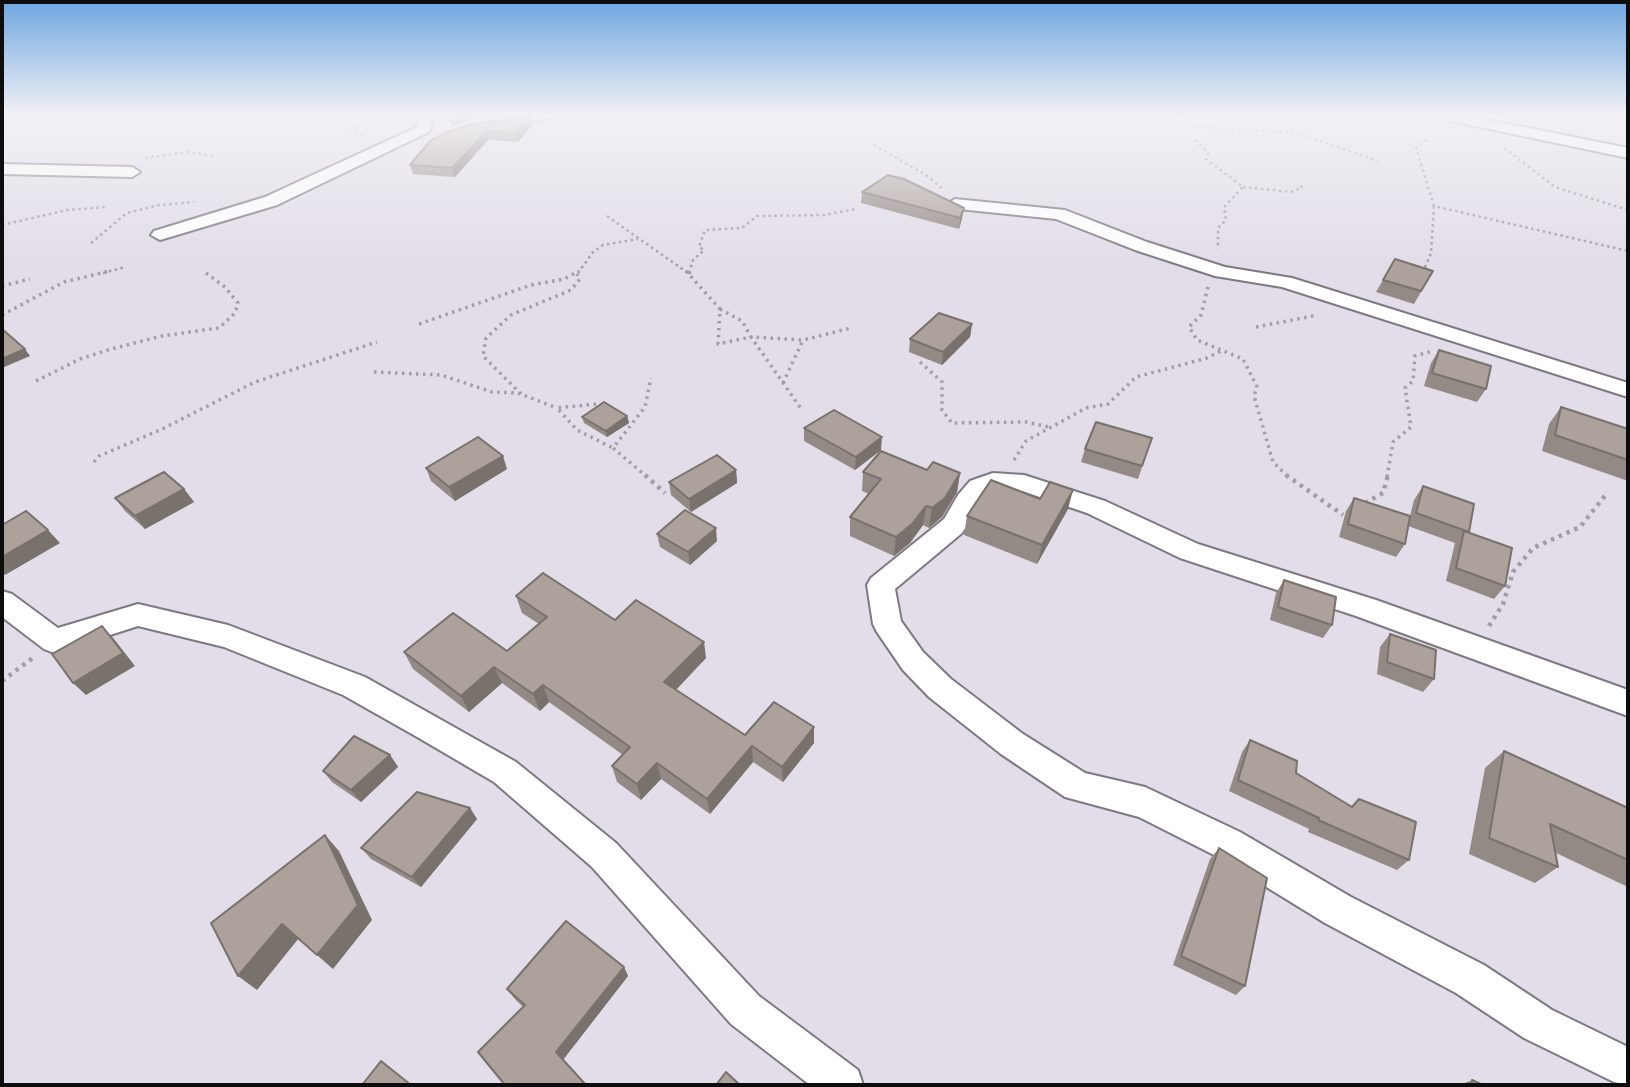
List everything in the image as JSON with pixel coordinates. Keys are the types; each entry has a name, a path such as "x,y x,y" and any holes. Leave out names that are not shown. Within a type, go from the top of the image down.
{"street":[{"path":"160,235 271,201 350,165"},
{"path":"2,169 132,172"},
{"path":"955,204 1059,214 1141,246 1217,271 1285,282 1628,390"},
{"path":"1628,703 1366,608 1189,551 1096,507 1024,483 999,481 979,487 967,501 953,526 881,585 887,624 913,661 940,688 1012,744 1077,786 1145,803 1228,844 1338,910 1469,979 1538,1024 1628,1068"},
{"path":"2,602 54,641 138,615 228,637 354,686 430,728 505,772 604,855 745,1010 843,1085"}],"path":[{"path":"907,165 934,181 955,204"},
{"path":"1214,165 1243,187 1291,192 1302,187 1298,185"},
{"path":"1414,272 1424,270 1432,253 1434,206 1421,165"},
{"path":"1524,165 1555,187 1628,210"},
{"path":"1243,187 1224,208 1226,220 1219,228 1217,271 1204,293 1201,315 1189,327 1197,340 1243,359 1257,387 1254,396 1273,462 1290,480 1343,515"},
{"path":"1434,206 1628,251"},
{"path":"2,225 67,210 106,207"},
{"path":"689,274 693,260 704,250 699,247 705,230 742,228 757,216 824,215 856,209"},
{"path":"607,216 689,274 720,309 742,321 802,410"},
{"path":"419,324 531,285 577,274 593,252 603,245 639,239"},
{"path":"2,314 64,282 125,267"},
{"path":"36,381 80,359 111,349 219,328 235,313 238,303 225,287 206,273"},
{"path":"521,394 483,356 486,338 511,315 571,290 580,279 577,274"},
{"path":"2,286 30,279"},
{"path":"720,309 718,344 751,337 803,340 851,328"},
{"path":"1256,327 1325,314"},
{"path":"1359,507 1384,493 1393,442 1410,427 1405,388 1413,381 1415,356 1450,347 1466,338"},
{"path":"783,383 803,340"},
{"path":"94,462 99,456 160,430 255,382 377,342"},
{"path":"999,481 1026,441 1086,408 1108,404 1136,377 1208,358 1222,350"},
{"path":"920,362 942,382 942,410 952,423 1026,422 1050,427"},
{"path":"374,372 441,375 492,392 521,394 557,408 577,430 613,448 665,493"},
{"path":"613,448 645,407 651,378"},
{"path":"557,408 596,404"},
{"path":"1475,648 1503,604 1513,572 1533,548 1580,527 1608,492"},
{"path":"2,681 54,641"}],"building":[{"path":"410,165 455,165 452,168"},
{"path":"888,175 904,179 964,208 960,218 862,192"},
{"path":"1395,259 1433,271 1421,291 1383,280"},
{"path":"939,313 972,324 943,352 910,339"},
{"path":"2,329 25,349 2,359"},
{"path":"1439,350 1491,366 1486,389 1432,373"},
{"path":"604,402 627,416 606,431 582,417"},
{"path":"1561,407 1628,429 1628,460 1555,435"},
{"path":"834,410 882,437 856,457 804,428"},
{"path":"1096,422 1152,438 1142,466 1085,449"},
{"path":"478,437 503,456 449,487 426,468"},
{"path":"881,451 927,470 933,462 960,473 945,498 932,508 926,506 912,524 896,537 850,517 881,479 863,472"},
{"path":"717,455 736,470 689,499 669,482"},
{"path":"164,472 184,489 135,516 115,498"},
{"path":"991,480 1040,499 1050,482 1073,490 1042,545 967,516"},
{"path":"1423,486 1474,504 1469,532 1416,513"},
{"path":"1354,498 1410,516 1405,544 1348,524"},
{"path":"685,510 716,528 688,552 657,534"},
{"path":"26,511 48,530 2,557 2,525"},
{"path":"1464,531 1512,548 1505,586 1456,568"},
{"path":"543,573 615,620 636,600 704,642 664,682 745,735 774,702 814,727 782,767 752,746 707,799 657,763 637,784 612,766 630,747 543,685 533,694 494,667 461,696 404,652 453,613 507,651 547,617 516,596"},
{"path":"1284,580 1336,597 1332,625 1278,607"},
{"path":"102,626 123,653 73,683 52,654"},
{"path":"1390,634 1436,650 1434,679 1387,662"},
{"path":"354,736 390,755 351,790 323,771"},
{"path":"1250,740 1297,761 1296,773 1352,807 1359,799 1416,822 1409,860 1318,820 1319,818 1238,780"},
{"path":"1504,751 1628,808 1628,860 1550,824 1558,867 1489,838"},
{"path":"417,792 470,808 412,877 361,848"},
{"path":"325,835 358,905 317,955 282,924 238,976 211,923"},
{"path":"1219,848 1267,878 1245,986 1181,956"},
{"path":"566,921 624,967 556,1052 586,1085 505,1085 478,1052 525,1005 507,989"},
{"path":"381,1061 411,1085 362,1085"},
{"path":"726,1072 740,1085 716,1085"}]}
